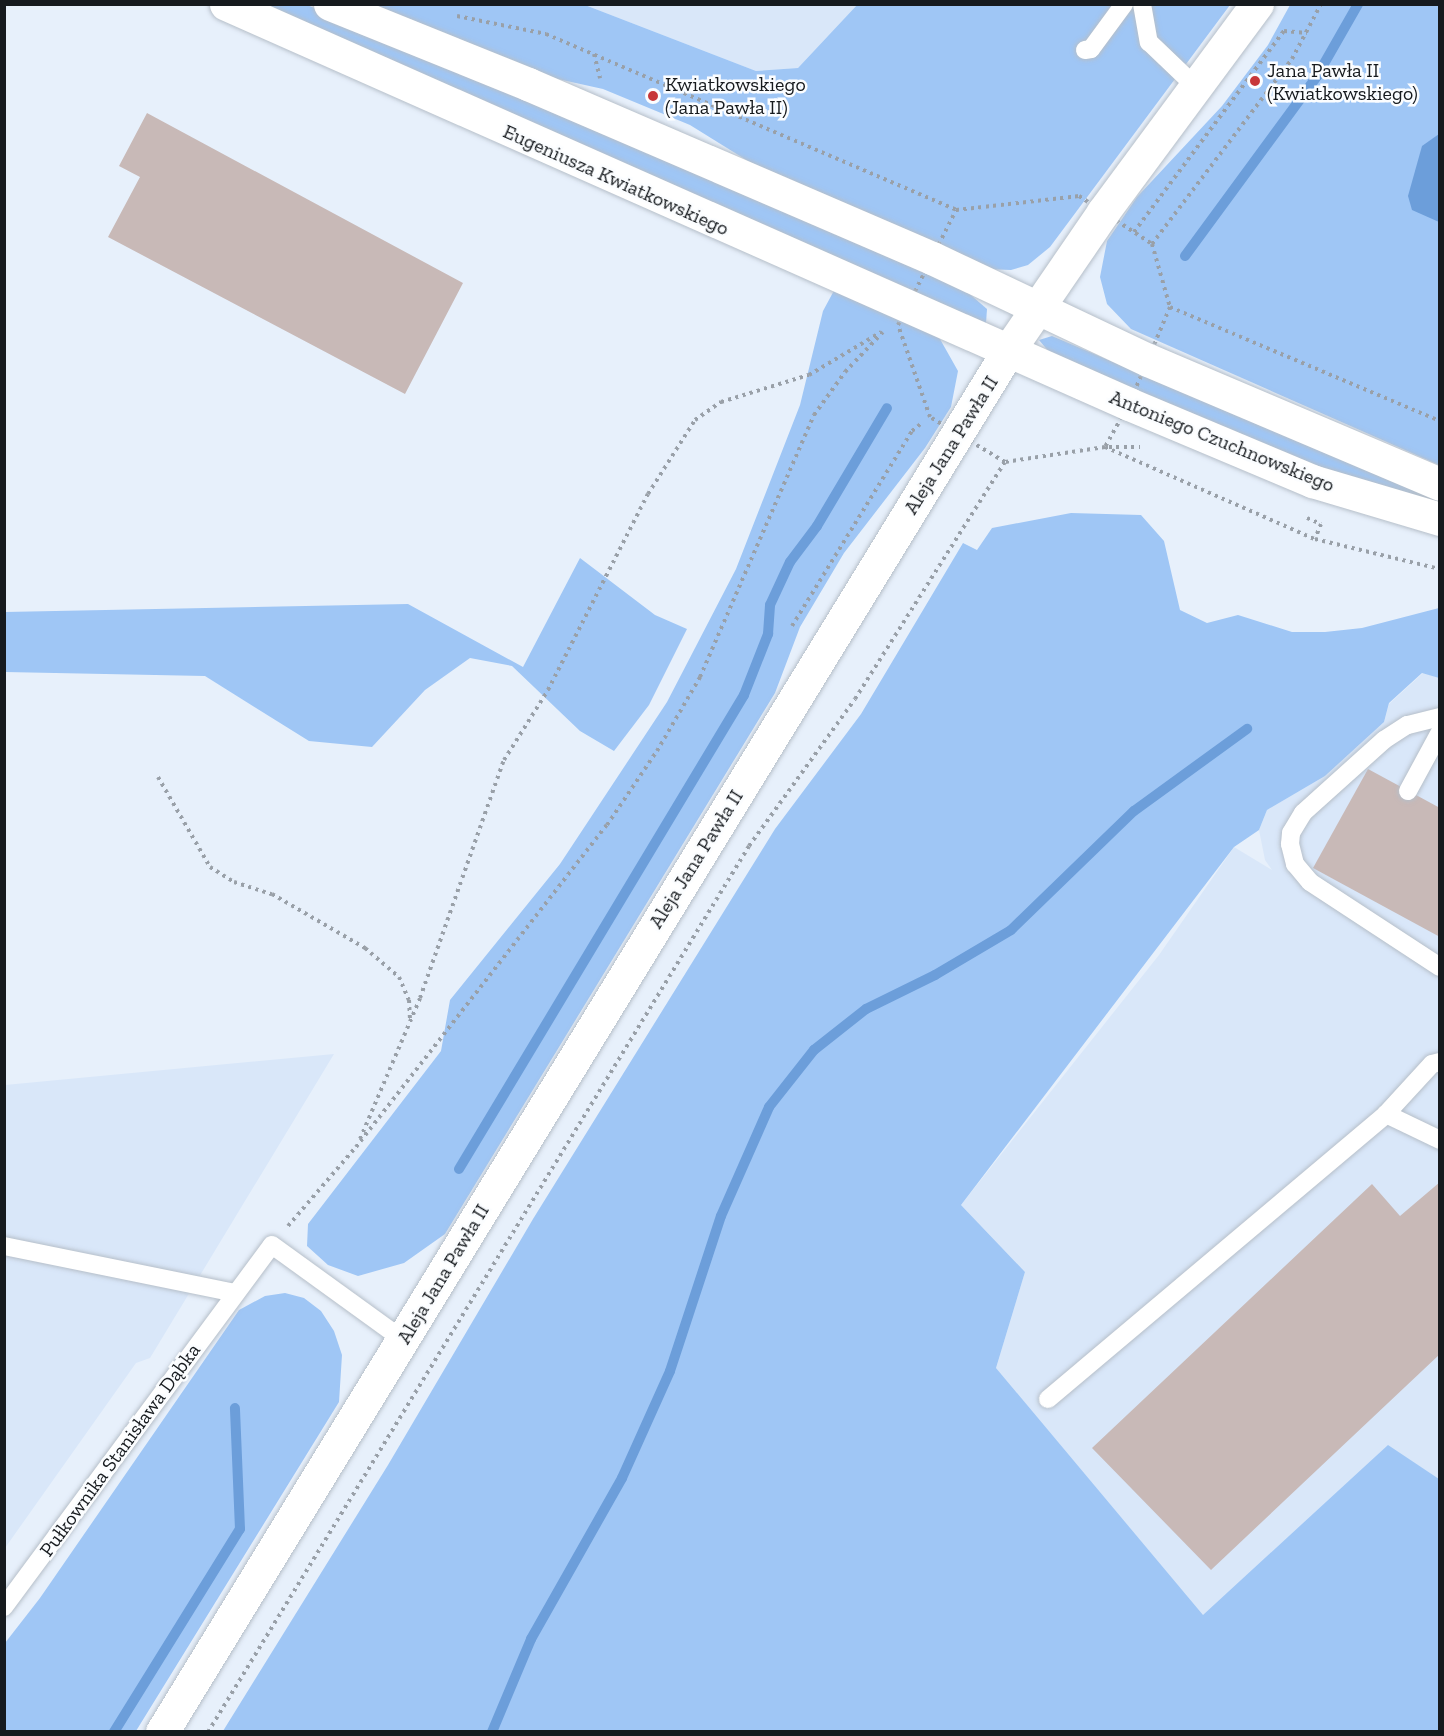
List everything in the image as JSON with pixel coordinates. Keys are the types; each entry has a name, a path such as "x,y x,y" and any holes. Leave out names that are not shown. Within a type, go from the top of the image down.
{"street":[{"name":"Eugeniusza Kwiatkowskiego","path":"226,4 1008,351"},
{"path":"330,4 528,84 1038,307 1148,360 1440,484"},
{"name":"Aleja Jana Pawła II","path":"162,1731 1008,351 1195,86 1257,4"},
{"name":"Antoniego Czuchnowskiego","path":"1008,351 1312,481 1440,519"}],"lane":[{"path":"1085,50 1091,49 1124,4"},
{"path":"1142,4 1149,42 1195,86"},
{"path":"1440,717 1407,725 1384,740 1303,813 1291,833 1290,844 1295,864 1310,882 1440,967"},
{"path":"1408,791 1440,732"},
{"path":"1048,1399 1386,1114 1432,1064 1440,1062"},
{"path":"1386,1114 1440,1140"},
{"path":"272,1245 403,1340"},
{"name":"Pułkownika Stanisława Dąbka","path":"4,1607 272,1245"},
{"path":"4,1246 235,1293"}],"path":[{"path":"1152,244 1293,59 1321,4"},
{"path":"453,15 546,34 956,210"},
{"path":"1134,232 1284,31 1307,33"},
{"path":"1170,307 1440,421"},
{"path":"272,1245 356,1147 607,825 657,752 700,677 814,415 845,372 886,329 809,375 721,402 695,420 648,494 548,690 504,760 410,1024 356,1147"},
{"path":"792,626 912,431 930,417"},
{"path":"1105,447 1315,539 1440,569"},
{"path":"208,1731 749,846 855,699 1005,462"},
{"path":"158,777 210,867 234,882 272,894 365,948 399,976 409,1000 410,1024"}],"shaded area":[{"path":"249,5 307,5 385,36 958,284 987,309 986,323"},
{"path":"362,5 585,5 756,71 798,68 857,5 1230,5 1050,247 1028,265 1011,270 984,269 777,179 690,125 603,89 544,76"},
{"path":"585,5 857,5 798,68 756,71"},
{"path":"1290,5 1439,5 1439,465 1131,329 1107,304 1100,277 1107,241 1137,197 1222,106 1268,45"},
{"path":"1439,134 1439,222 1412,210 1408,196 1422,146"},
{"path":"837,285 936,332 958,371 951,407 925,448 844,553 800,627 775,693 445,1234 404,1263 358,1276 328,1265 307,1246 308,1224 441,1051 450,1000 560,864 667,702 736,569 800,405 823,311"},
{"path":"1052,336 1380,476 1439,494 1439,510 1279,455 1050,353 1039,340"},
{"path":"1071,513 1141,515 1164,541 1180,610 1207,623 1238,615 1292,632 1325,632 1362,628 1439,608 1439,678 1422,673 1389,703 1384,722 1325,776 1267,810 1259,830 1234,847 961,1205 1025,1272 996,1368 1203,1615 1388,1445 1439,1479 1439,1731 223,1731 388,1465 533,1219 775,829 861,714 963,543 977,550 992,528"},
{"path":"580,558 655,615 687,629 649,705 614,751 580,731 512,666 470,658 425,690 372,747 309,741 205,676 5,672 5,612 408,604 523,667"},
{"path":"1423,673 1439,678 1439,1479 1388,1446 1203,1616 996,1368 1025,1272 961,1205 1159,955 1234,847 1272,870 1265,860 1259,830 1267,810 1325,776 1384,722 1389,704"},
{"path":"334,1054 150,1358 136,1363 5,1548 5,1085"},
{"path":"285,1293 304,1298 321,1311 334,1331 342,1355 339,1402 136,1731 5,1731 5,1643 40,1598 239,1310 265,1296"}],"building":[{"path":"147,113 463,283 405,394 108,237 140,177 119,166"},
{"path":"1368,769 1440,808 1440,937 1313,868"},
{"path":"1440,1182 1440,1354 1211,1570 1092,1448 1372,1184 1400,1216"}],"waterway":[{"path":"1185,256 1317,76 1358,4"},
{"path":"459,1169 744,695 768,634 770,605 790,562 817,526 887,408"},
{"path":"492,1732 531,1639 622,1478 670,1371 721,1216 769,1107 814,1050 866,1009 935,975 1011,930 1134,811 1247,729"},
{"path":"114,1732 240,1529 235,1408"}],"place":[{"name":"Jana Pawła II (Kwiatkowskiego)","path":"1255,81"},
{"name":"Kwiatkowskiego (Jana Pawła II)","path":"653,96"}]}
